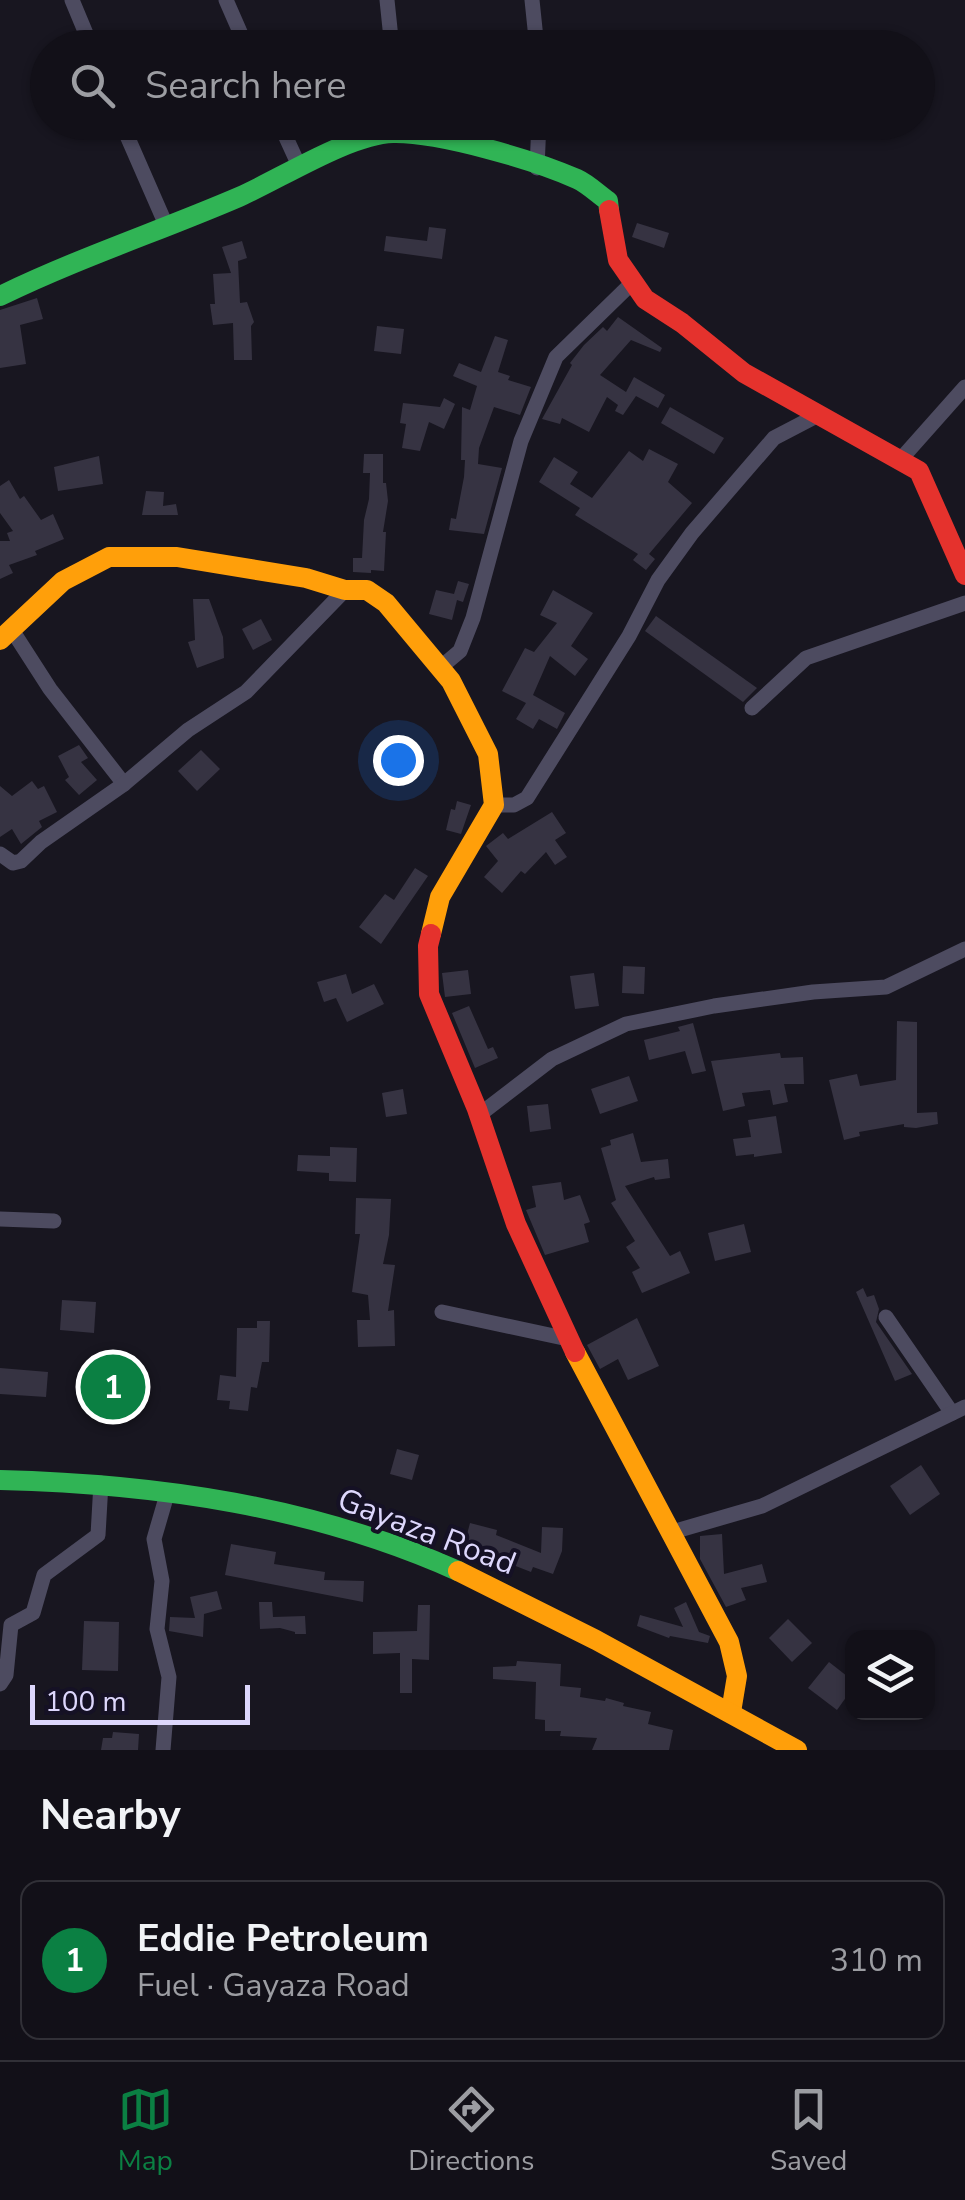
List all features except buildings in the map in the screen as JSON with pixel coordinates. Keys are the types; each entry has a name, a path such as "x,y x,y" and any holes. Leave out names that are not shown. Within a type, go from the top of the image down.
{"street":[{"path":"72,0 84,30"},
{"path":"226,0 239,30"},
{"path":"387,0 390,30"},
{"path":"532,0 536,30"},
{"path":"128,140 166,226"},
{"path":"287,140 300,168"},
{"path":"0,296 363,140"},
{"path":"433,140 581,180 608,201 618,260 645,298 744,373 919,471 965,574"},
{"path":"537,168 538,140"},
{"path":"441,667 460,650 473,618 521,441 556,357 634,282"},
{"path":"901,459 965,387"},
{"path":"494,805 514,805 527,798 628,636 658,580 692,533 774,438 820,414"},
{"path":"124,784 6,635 63,581 110,557 177,557 306,578 345,590 367,590 386,603 441,667 470,713 488,754 494,805 440,897 433,918 426,968 434,1010 479,1116 516,1224 568,1339 730,1642 738,1676 731,1712"},
{"path":"0,854 14,863 21,861 188,730 246,692 345,590"},
{"path":"752,708 806,658 965,603"},
{"path":"479,1116 552,1058 626,1024 671,1012 813,992 886,988 965,950"},
{"path":"0,1218 54,1221"},
{"path":"442,1312 568,1339"},
{"path":"669,1533 762,1506 958,1410 886,1318"},
{"name":"Gayaza Road","path":"0,1480 168,1491 307,1518 370,1536 489,1583 797,1750"},
{"path":"0,1684 6,1676 10,1625 33,1613 42,1576 98,1535 100,1484"},
{"path":"163,1750 169,1678 157,1629 162,1581 154,1539 168,1491"}],"traffic: fast":[{"path":"0,296 239,197 360,140"},
{"path":"449,140 486,148 577,179 608,201 609,210"},
{"path":"0,1480 118,1487 234,1503 347,1530 458,1571"}],"traffic: slow":[{"path":"0,640 63,581 109,557 177,557 306,578 345,590 367,590 386,603 451,681 488,754 494,805 440,897 431,934"},
{"path":"575,1352 729,1642 737,1676 731,1712"},
{"path":"458,1571 596,1640 797,1750"}],"traffic: jam":[{"path":"609,210 618,260 645,299 744,373 919,471 965,575"},
{"path":"431,934 429,994 477,1109 516,1224 575,1352"}],"place":[{"name":"Eddie Petroleum","path":"113,1387"}]}
